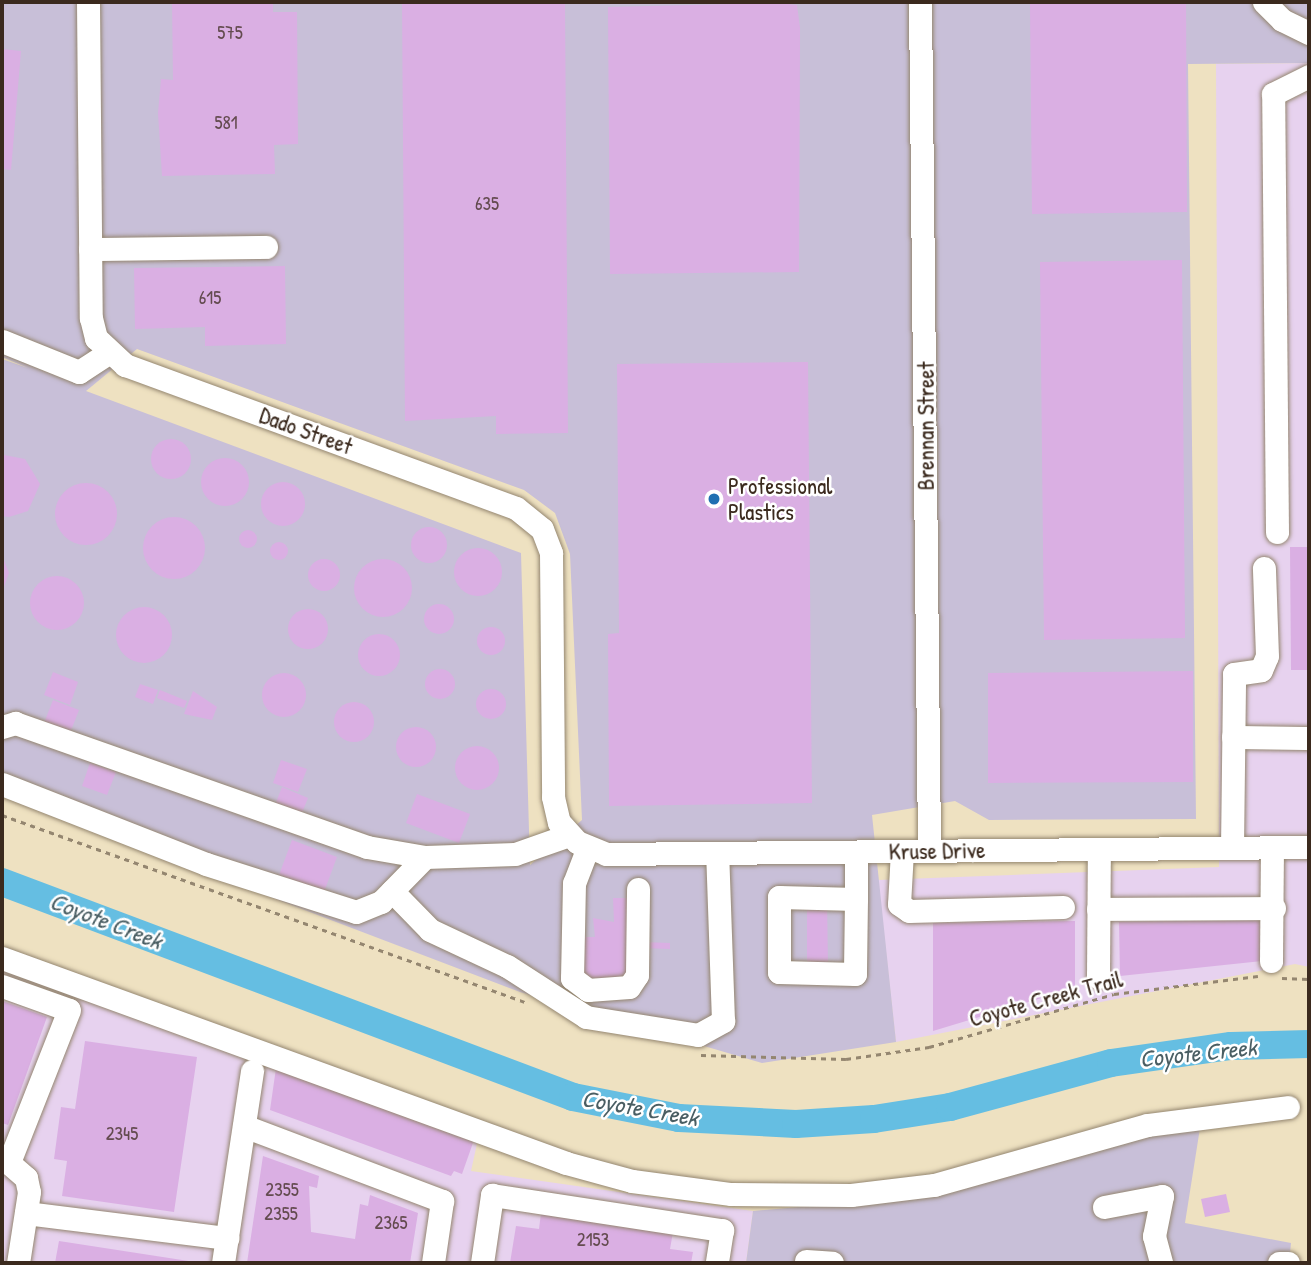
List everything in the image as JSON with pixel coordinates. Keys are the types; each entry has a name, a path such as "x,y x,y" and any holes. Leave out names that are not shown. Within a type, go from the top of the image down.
{"street":[{"path":"2,341 79,372 108,353 91,317 88,2"},
{"name":"Brennan Street","path":"920,2 929,851"},
{"path":"1264,2 1282,20 1309,33"},
{"path":"1277,532 1273,94 1309,76"},
{"path":"90,249 266,247"},
{"name":"Dado Street","path":"108,353 125,365 516,508 542,529 551,553 553,797 579,841"},
{"path":"1232,848 1234,674 1261,670 1267,656 1264,568"},
{"path":"2,727 15,723 367,847 425,856 526,853 579,841 574,883 572,978 588,990 629,987 637,975 638,888"},
{"path":"1233,737 1309,738"},
{"path":"2,784 206,864 348,909 368,909 392,891 425,856"},
{"name":"Kruse Drive","path":"579,841 606,854 1309,847"},
{"path":"1268,972 1274,908 1272,848"},
{"path":"1098,977 1099,849"},
{"path":"902,851 899,904 909,911 1063,907"},
{"path":"856,852 856,899 855,974 779,972 779,897 856,899"},
{"path":"392,891 430,930 507,966 586,1017 698,1035 723,1021 717,853"},
{"path":"1098,909 1274,908"},
{"path":"2,958 566,1163 632,1181 732,1194 851,1195 934,1185 1148,1125 1288,1107"},
{"path":"2,986 69,1010 6,1159 26,1178 26,1213 18,1263"},
{"path":"223,1263 252,1071"},
{"path":"244,1126 442,1200 433,1263"},
{"path":"482,1263 492,1195 722,1230 717,1263"},
{"path":"1104,1206 1162,1196 1154,1236 1161,1263"},
{"path":"26,1213 227,1238"},
{"path":"806,1261 832,1263"},
{"path":"1279,1263 1288,1263"}],"path":[{"path":"2,814 447,978 519,999"},
{"name":"Coyote Creek Trail","path":"791,1060 929,1047 1114,994 1268,972 1309,979"}],"shaded area":[{"path":"2,2 1309,2 1309,63 1188,64 1196,819 989,820 955,801 872,815 896,1042 762,1063 520,992 2,795 2,359 28,368 2,357","holes":["137,349 524,490 555,513 570,554 582,820 530,865 521,553 86,391"]},
{"path":"1309,63 1309,967 1295,964 896,1042 878,880 1219,867 1216,64"},
{"path":"2,966 478,1139 471,1171 753,1211 746,1263 2,1263"},
{"path":"1200,1128 1185,1223 1291,1243 1289,1263 746,1263 753,1211 936,1195 1138,1136"}],"building":[{"path":"172,2 273,2 273,12 297,12 298,144 274,145 275,174 162,176 158,113 161,79 173,80"},
{"path":"402,2 565,2 568,433 496,434 496,416 405,421"},
{"path":"1030,2 1186,2 1187,212 1032,214"},
{"path":"780,3 797,5 800,28 799,272 610,274 608,7"},
{"path":"2,49 21,51 11,170 2,169"},
{"path":"1182,260 1185,638 1044,640 1040,262"},
{"path":"285,266 286,344 205,346 205,327 135,329 134,268"},
{"name":"Professional Plastics","path":"808,362 812,803 609,806 608,634 619,633 617,364"},
{"path":"171,439 185,445 191,459 185,473 171,479 157,473 151,459 157,445"},
{"path":"4,455 25,459 40,484 28,511 9,517 2,516"},
{"path":"225,458 242,465 249,482 242,499 225,506 208,499 201,482 208,465"},
{"path":"283,482 299,488 305,504 299,520 283,526 267,520 261,504 267,488"},
{"path":"86,483 108,492 117,514 108,536 86,545 64,536 55,514 64,492"},
{"path":"174,517 186,519 196,526 203,536 203,560 196,570 186,577 174,579 162,577 152,570 145,560 143,548 145,536 152,526 162,519"},
{"path":"429,527 442,532 447,545 442,558 429,563 416,558 411,545 416,532"},
{"path":"248,530 254,533 257,539 254,545 248,548 242,545 239,539 242,533"},
{"path":"279,542 285,545 288,551 285,557 279,560 273,557 270,551 273,545"},
{"path":"1290,547 1309,547 1309,670 1291,670"},
{"path":"478,548 495,555 502,572 495,589 478,596 461,589 454,572 461,555"},
{"path":"2,555 9,573 2,592"},
{"path":"324,559 335,564 340,575 335,586 324,591 313,586 308,575 313,564"},
{"path":"383,559 399,564 407,572 412,588 407,604 399,612 383,617 367,612 359,604 354,588 359,572 367,564"},
{"path":"57,576 76,584 84,603 76,622 57,630 38,622 30,603 38,584"},
{"path":"439,604 450,608 454,619 450,630 439,634 428,630 424,619 428,608"},
{"path":"138,607 150,607 160,611 168,619 172,635 168,651 160,659 150,663 138,663 128,659 120,651 116,641 116,629 120,619 128,611"},
{"path":"308,609 322,615 328,629 322,643 308,649 294,643 288,629 294,615"},
{"path":"491,627 501,631 505,641 501,651 491,655 481,651 477,641 481,631"},
{"path":"379,634 394,640 400,655 394,670 379,676 364,670 358,655 364,640"},
{"path":"440,669 446,670 454,678 454,690 446,698 440,699 434,698 426,690 425,684 426,678 434,670"},
{"path":"1193,671 1193,782 988,783 988,673"},
{"path":"53,672 78,682 70,705 44,695"},
{"path":"284,673 300,679 306,695 300,711 284,717 268,711 262,695 268,679"},
{"path":"140,684 158,690 153,704 135,697"},
{"path":"491,689 502,693 506,704 502,715 491,719 480,715 476,704 480,693"},
{"path":"160,690 187,701 184,708 157,698"},
{"path":"193,691 217,707 212,720 184,714"},
{"path":"53,700 79,710 70,733 44,723"},
{"path":"354,702 362,703 368,708 373,714 373,730 368,736 362,741 354,742 346,741 340,736 335,730 334,722 335,714 340,708 346,703"},
{"path":"416,727 430,733 436,747 430,761 416,767 402,761 396,747 402,733"},
{"path":"477,746 493,752 499,768 493,784 477,790 461,784 455,768 461,752"},
{"path":"281,760 307,769 298,792 273,783"},
{"path":"90,763 116,772 107,795 82,786"},
{"path":"282,787 308,798 299,820 273,810"},
{"path":"417,794 470,814 459,843 406,823"},
{"path":"292,840 337,857 324,892 279,875"},
{"path":"613,898 630,898 627,978 580,978 580,937 595,937 593,918 614,922"},
{"path":"827,900 828,966 807,966 807,901"},
{"path":"1261,920 1262,961 1120,976 1119,922"},
{"path":"1075,921 1075,988 933,1031 933,923"},
{"path":"642,942 670,943 670,949 642,948"},
{"path":"2,1001 47,1017 8,1125 2,1123"},
{"path":"85,1041 197,1057 174,1212 62,1196 67,1161 54,1159 61,1107 75,1109"},
{"path":"276,1068 474,1140 462,1174 454,1171 451,1176 270,1110"},
{"path":"263,1156 319,1176 317,1188 309,1186 311,1232 355,1239 360,1204 368,1206 370,1195 418,1213 410,1263 247,1263"},
{"path":"1226,1194 1230,1212 1205,1217 1201,1199"},
{"path":"541,1213 673,1232 670,1249 693,1252 691,1263 510,1263 516,1226 539,1229"},
{"path":"59,1241 195,1262 55,1263"}],"waterway":[{"name":"Coyote Creek","path":"2,882 573,1097 679,1118 796,1124 874,1119 950,1107 1111,1063 1231,1046 1309,1044"}],"place":[{"name":"Professional Plastics","path":"714,499"}]}
